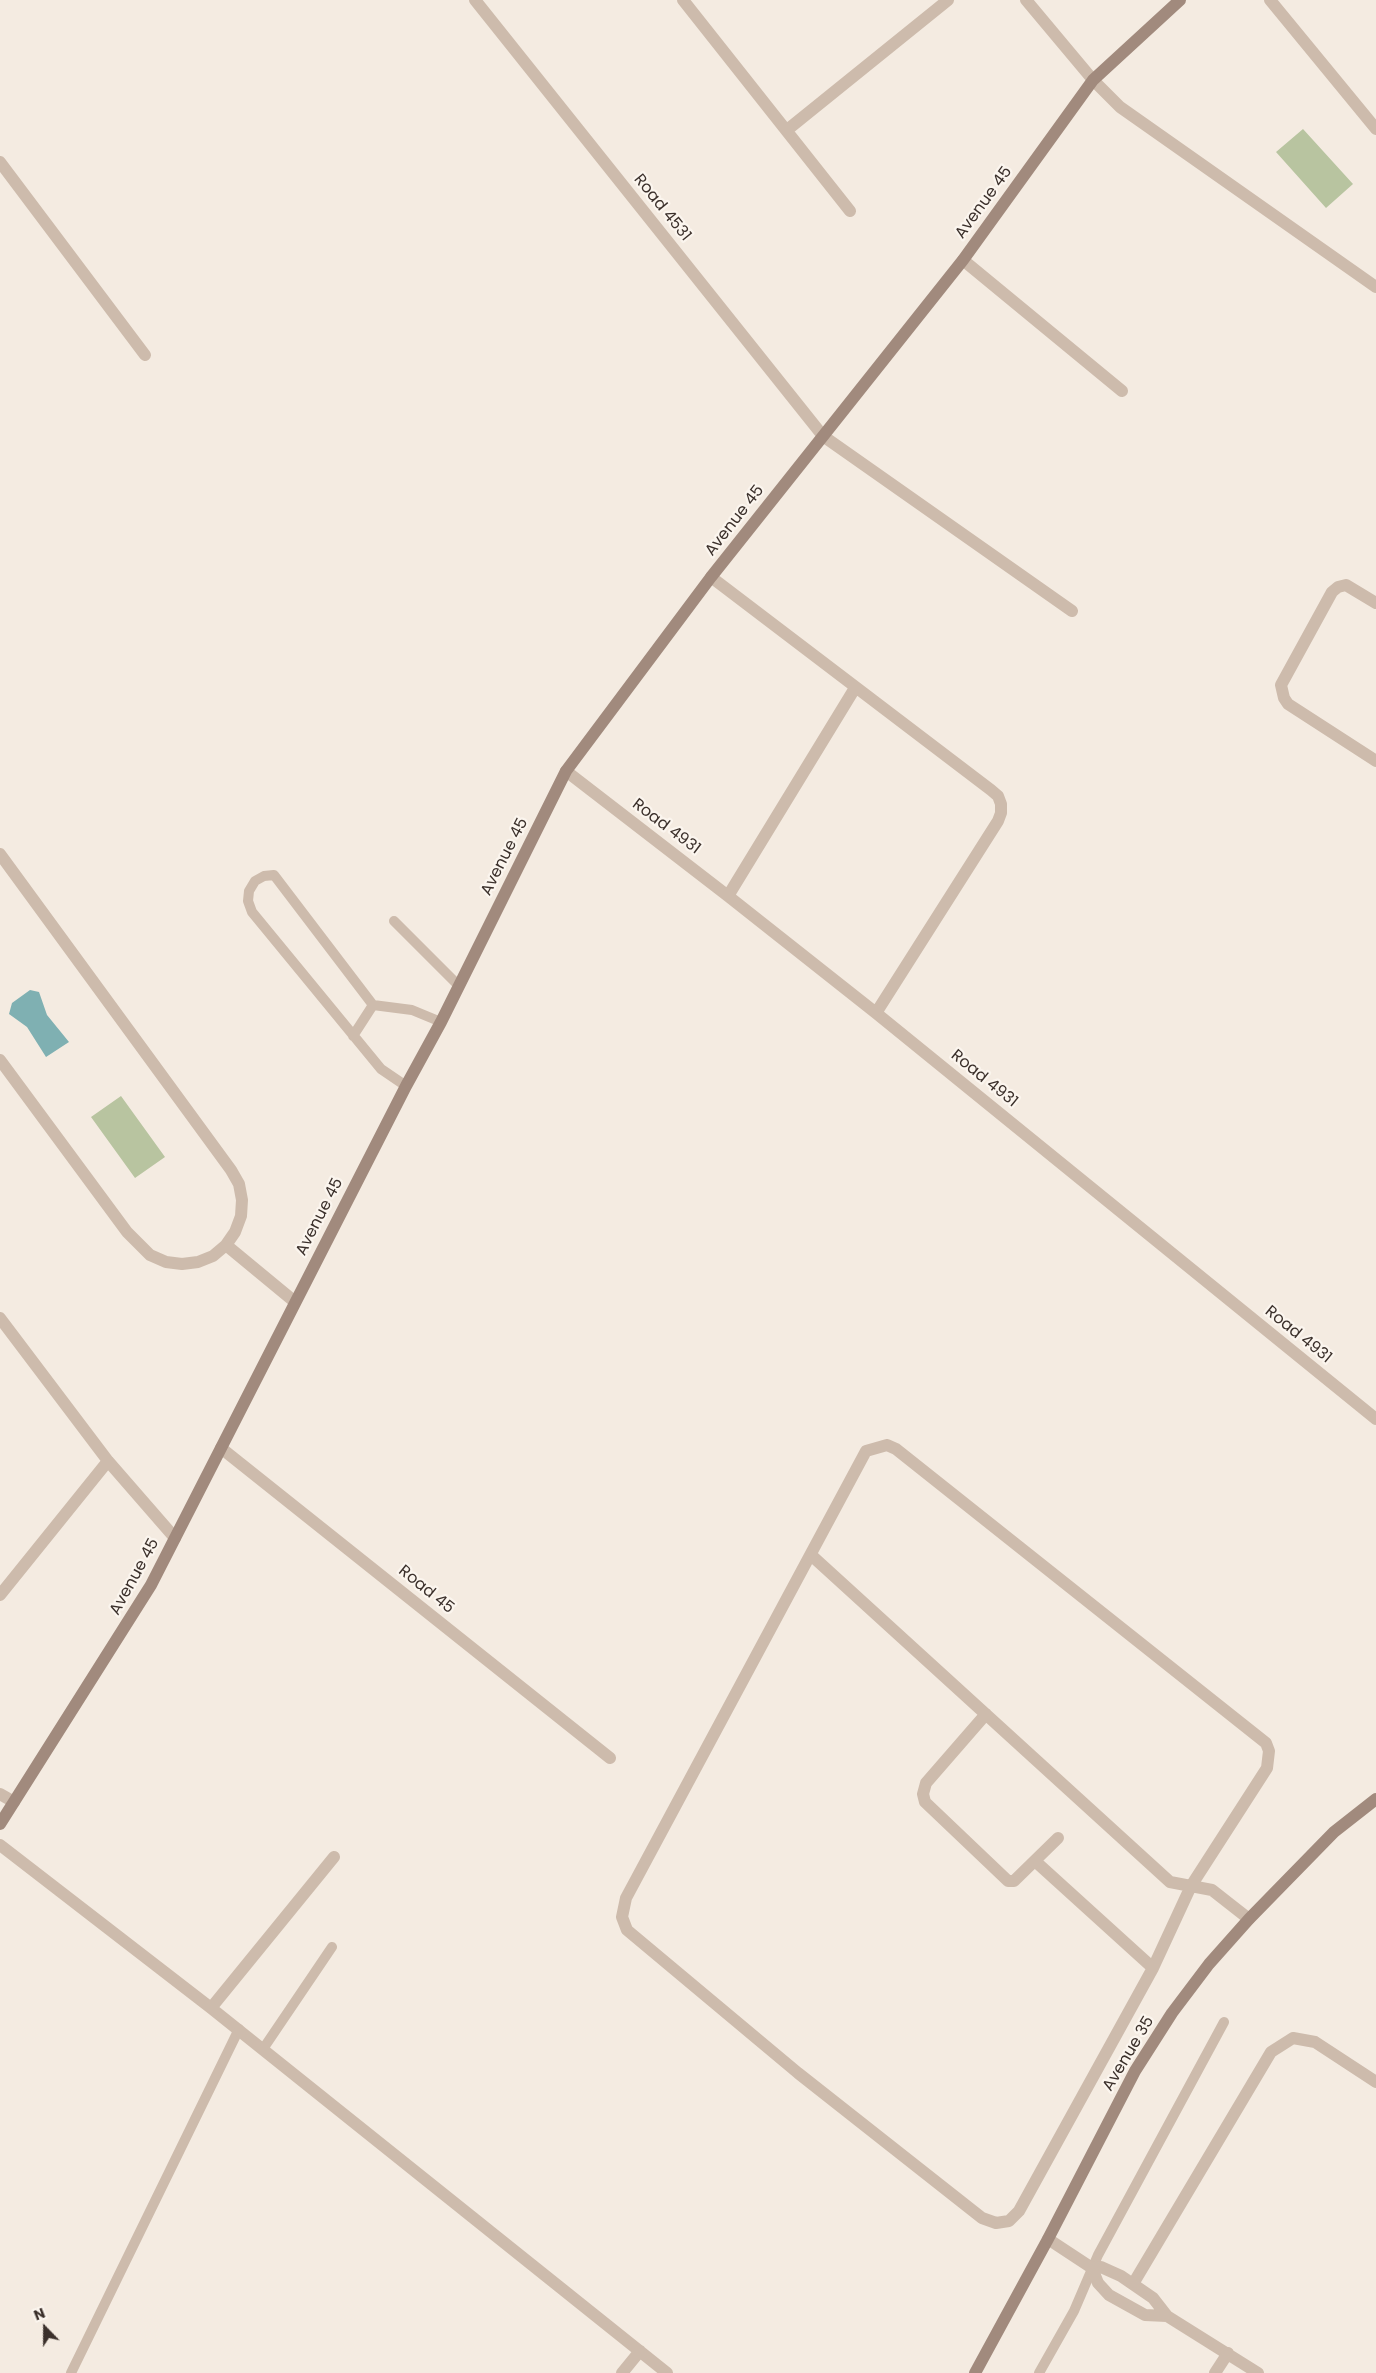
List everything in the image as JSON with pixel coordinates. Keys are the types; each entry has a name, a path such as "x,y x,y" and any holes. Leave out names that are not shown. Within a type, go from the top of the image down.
{"street":[{"name":"Road 4531","path":"475,0 823,436 1072,611"},
{"path":"683,0 788,130 850,211"},
{"path":"788,130 948,0"},
{"path":"1026,0 1093,80 1120,107 1376,287"},
{"name":"Avenue 45","path":"0,1824 137,1608 175,1538 406,1086 441,1022 566,771 711,577 963,260 1093,80 1180,0"},
{"path":"1270,0 1376,129"},
{"path":"0,162 145,355"},
{"path":"963,260 1122,391"},
{"path":"711,577 998,796 1001,804 1001,813 998,821 876,1013"},
{"path":"1376,603 1346,585 1338,587 1332,592 1281,685 1284,698 1288,704 1376,761"},
{"path":"728,896 855,688"},
{"name":"Road 4931","path":"566,771 876,1013 1376,1419"},
{"path":"0,854 231,1170 239,1184 242,1200 241,1216 235,1232 226,1245 213,1256 198,1262 182,1264 166,1262 150,1255 127,1232 0,1060"},
{"path":"226,1245 295,1302"},
{"path":"0,1318 108,1461 175,1538"},
{"path":"887,1445 896,1449 1266,1743 1270,1751 1267,1768 1191,1886 1153,1968 1019,2211 1009,2221 996,2223 982,2218 798,2073 627,1930 622,1917 626,1898 866,1451 887,1445"},
{"name":"Road 45","path":"221,1448 610,1758"},
{"path":"0,1595 108,1461"},
{"path":"810,1554 1170,1882 1212,1890 1249,1920"},
{"path":"986,1714 926,1783 923,1794 925,1802 1008,1881 1014,1881 1058,1838"},
{"path":"0,1794 14,1802"},
{"name":"Avenue 35","path":"975,2373 1048,2239 1135,2071 1172,2013 1209,1964 1249,1920 1334,1832 1376,1799"},
{"path":"0,1845 239,2029 667,2373"},
{"path":"211,2008 334,1857"},
{"path":"1035,1861 1153,1968"},
{"path":"1133,2284 1271,2052 1293,2038 1315,2042 1376,2082"},
{"path":"1048,2239 1092,2268 1107,2269 1133,2284 1159,2304 1167,2316 1258,2373"},
{"path":"1092,2268 1098,2283 1109,2295 1145,2316 1167,2316"},
{"path":"622,2373 640,2351"},
{"path":"1216,2373 1228,2353"}],"lane":[{"path":"406,1086 381,1069 252,912 248,901 249,891 255,882 264,876 274,875 373,1005 412,1010 441,1022"},
{"path":"394,921 458,985"},
{"path":"353,1036 373,1005"},
{"path":"263,2049 332,1947"},
{"path":"1039,2373 1074,2311 1092,2268 1224,2022"},
{"path":"71,2373 239,2029"}],"green space":[{"path":"1303,129 1353,184 1326,208 1276,152"},
{"path":"121,1096 165,1157 135,1178 91,1117"}],"water":[{"path":"30,990 39,992 47,1015 69,1042 46,1057 27,1027 9,1014 12,1003"}]}
